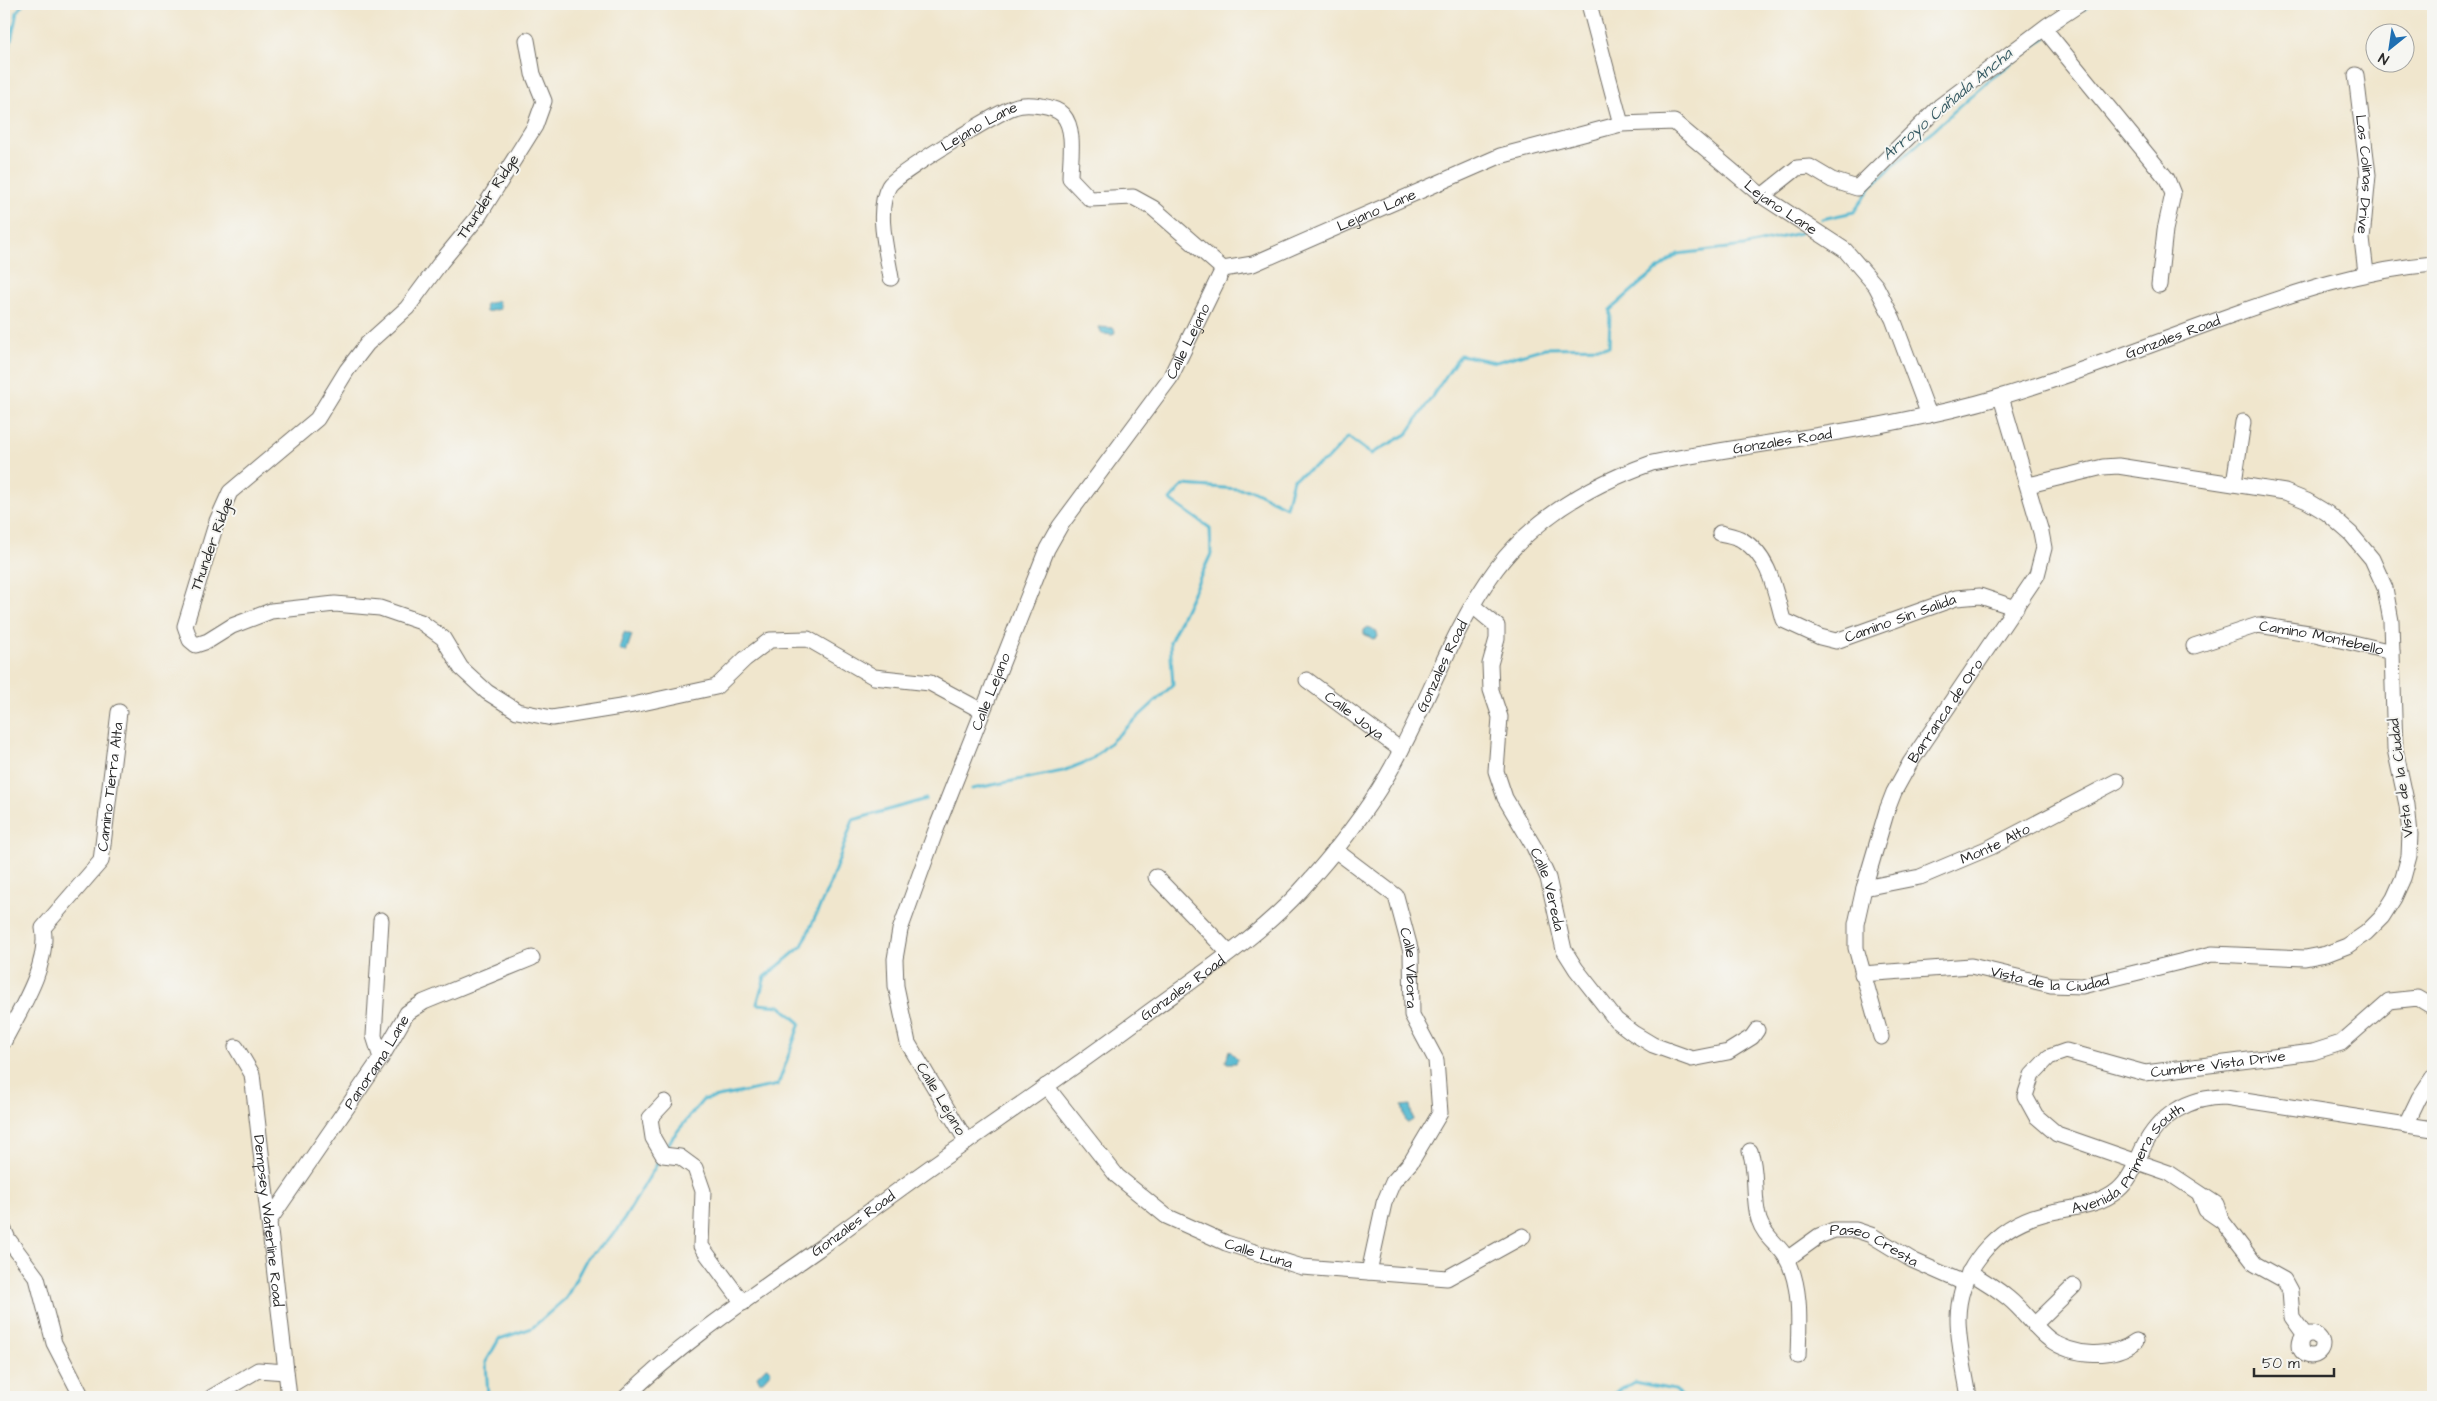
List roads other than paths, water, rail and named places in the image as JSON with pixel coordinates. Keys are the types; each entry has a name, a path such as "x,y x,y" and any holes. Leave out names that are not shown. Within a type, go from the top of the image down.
{"street":[{"path":"1589,4 1621,124"},
{"path":"1762,196 1797,168 1810,167 1832,180 1857,188 1940,106 2048,25 2080,4"},
{"path":"2049,35 2167,179 2173,194 2165,230 2159,285"},
{"name":"Thunder Ridge","path":"527,40 533,74 544,101 535,126 478,217 407,308 366,344 317,418 230,492 217,521 185,626 190,640 196,644 208,641 232,626 271,611 335,604 380,608 421,622 443,638 462,668 487,692 517,711 552,718 633,705 716,687 770,640 808,639 874,677 930,683 982,711"},
{"name":"Las Colinas Drive","path":"2356,76 2368,175 2362,239 2366,273"},
{"name":"Lejano Lane","path":"891,278 881,218 889,185 914,165 1015,106 1053,107 1064,116 1071,134 1070,178 1090,199 1133,197 1140,200 1153,208 1223,270 1253,264 1500,156 1621,124 1674,122 1762,196 1845,250 1876,286 1898,328 1929,415"},
{"name":"Gonzales Road","path":"626,1397 667,1360 743,1303 1046,1086 1264,926 1301,890 1371,802 1401,750 1473,606 1498,567 1530,533 1563,506 1590,489 1619,474 1652,463 1929,415 2001,396 2063,377 2305,289 2366,273 2433,264"},
{"name":"Calle Lejano","path":"967,1142 908,1044 896,986 895,959 904,916 1034,581 1060,526 1170,378 1223,270"},
{"name":"Barranca de Oro","path":"1881,1037 1856,948 1856,924 1864,888 1887,810 1901,777 2037,575 2044,548 2029,485 2001,396"},
{"path":"2234,483 2243,422"},
{"name":"Vista de la Ciudad","path":"1862,974 1971,966 2051,985 2082,986 2212,954 2304,958 2326,954 2347,946 2366,933 2382,917 2394,898 2403,878 2409,856 2410,834 2407,805 2395,748 2391,677 2391,621 2385,588 2372,558 2351,534 2327,513 2307,501 2285,492 2234,483 2118,466 2103,467 2029,485"},
{"name":"Camino Sin Salida","path":"1720,533 1742,540 1761,556 1772,583 1783,620 1820,637 1836,641 1956,598 1980,596 2016,608"},
{"name":"Calle Vereda","path":"1473,606 1497,626 1497,639 1490,664 1491,690 1500,717 1496,771 1505,798 1534,847 1548,878 1564,950 1576,969 1616,1020 1633,1034 1653,1045 1692,1059 1728,1052 1752,1037 1757,1030"},
{"name":"Camino Montebello","path":"2194,646 2258,625 2316,634 2392,652"},
{"name":"Calle Joya","path":"1307,680 1401,750"},
{"name":"Camino Tierra Alta","path":"4,1041 35,983 45,937 44,928 101,861 119,712"},
{"name":"Monte Alto","path":"1864,888 1920,877 1991,848 2117,781"},
{"name":"Calle Vibora","path":"1334,850 1396,896 1411,952 1412,1015 1436,1060 1440,1113 1411,1162 1393,1182 1384,1203 1369,1272"},
{"path":"1156,877 1229,953"},
{"path":"381,920 374,1036 381,1058"},
{"name":"Panorama Lane","path":"269,1221 381,1058 408,1013 424,1002 532,958"},
{"name":"Cumbre Vista Drive","path":"2305,1335 2292,1317 2290,1291 2284,1280 2255,1264 2222,1221 2206,1210 2200,1195 2177,1178 2138,1161 2057,1134 2036,1116 2025,1096 2032,1075 2049,1057 2066,1051 2145,1073 2313,1052 2341,1043 2389,1001 2418,998 2433,1007"},
{"name":"Dempsey Waterline Road","path":"236,1048 252,1074 289,1397"},
{"path":"2406,1125 2419,1098 2433,1077"},
{"name":"Calle Luna","path":"1046,1086 1117,1176 1166,1216 1226,1243 1302,1266 1447,1278 1523,1236"},
{"name":"Avenida Primera South","path":"1970,1397 1958,1325 1960,1300 1967,1278 1990,1244 2007,1230 2037,1216 2092,1203 2110,1196 2123,1185 2138,1161 2151,1134 2169,1114 2194,1101 2214,1097 2236,1098 2433,1129"},
{"path":"665,1102 650,1118 653,1138 663,1155 680,1157 695,1168 703,1191 701,1246 743,1303"},
{"path":"1750,1151 1754,1166 1756,1208 1760,1222 1766,1234 1787,1259 1797,1296 1798,1356"},
{"name":"Paseo Cresta","path":"1787,1259 1819,1236 1842,1229 1856,1230 1871,1236 1912,1260 1967,1278 2000,1292 2034,1325 2059,1345 2083,1352 2112,1353 2120,1351 2136,1341"},
{"path":"4,1230 8,1239 37,1278 54,1343 82,1397"},
{"path":"2034,1325 2074,1286"},
{"path":"212,1397 258,1370 286,1372"}],"water":[{"path":"498,301 500,309 486,312 485,304"},
{"path":"1099,327 1114,328 1115,332 1113,335 1102,334"},
{"path":"1368,627 1377,632 1378,637 1373,639 1364,634 1364,630"},
{"path":"624,632 632,635 626,652 619,649"},
{"path":"1229,1050 1238,1059 1236,1063 1227,1063"},
{"path":"1410,1105 1413,1120 1408,1123 1406,1122 1402,1106"},
{"path":"766,1367 771,1372 763,1381 759,1381 757,1376"}],"waterway":[{"path":"4,74 17,12 23,4"},
{"name":"Arroyo Cañada Ancha","path":"2084,9 2091,4"},
{"name":"Arroyo Cañada Ancha","path":"2053,31 2069,20"},
{"name":"Arroyo Cañada Ancha","path":"1822,219 1854,212 1873,184 1988,81 2046,37"},
{"path":"4,156 4,170"},
{"name":"Arroyo Cañada Ancha","path":"972,789 1063,771 1091,760 1173,685 1170,642 1211,554 1210,528 1170,500 1183,485 1252,490 1286,507 1293,479 1328,459 1348,437 1371,454 1407,434 1460,355 1496,362 1545,348 1609,347 1610,310 1678,254 1744,246 1800,233"},
{"name":"Arroyo Cañada Ancha","path":"666,1149 672,1138 703,1100 778,1085 800,1023 780,1006 757,1004 765,977 802,946 830,884 853,820 926,799"},
{"name":"Arroyo Cañada Ancha","path":"488,1397 486,1362 499,1339 532,1328 566,1298 587,1258 617,1231 660,1159"},
{"path":"1608,1397 1634,1382 1674,1390 1683,1397"}]}
